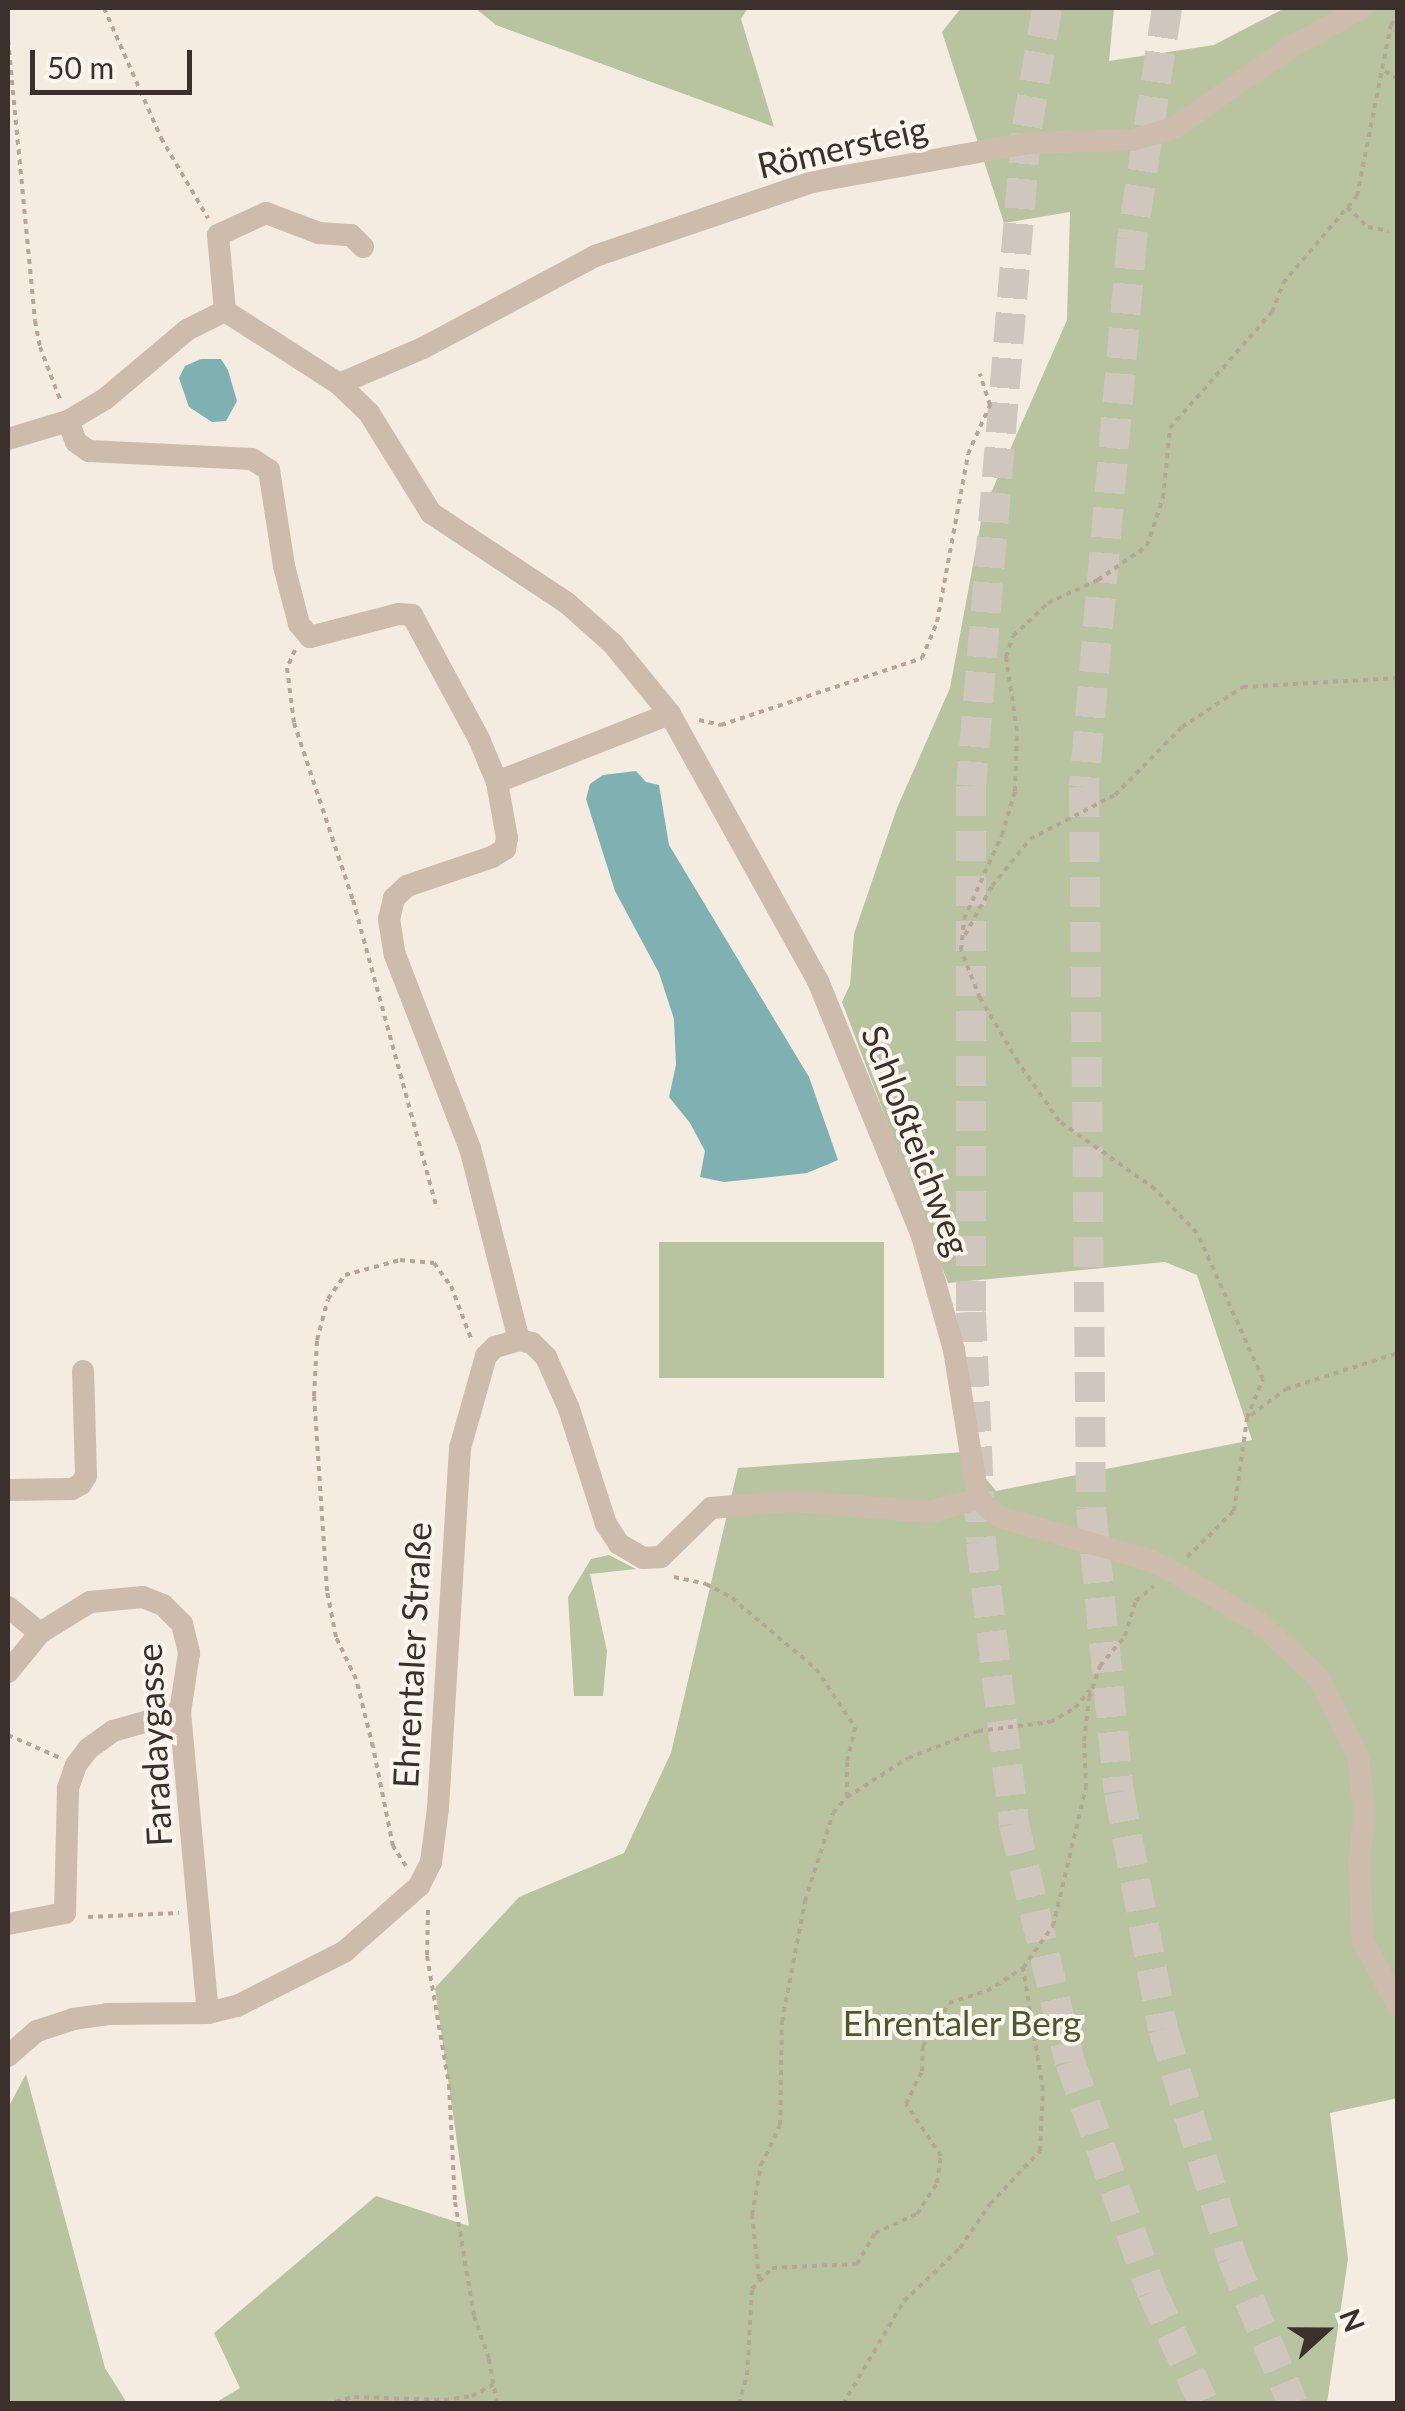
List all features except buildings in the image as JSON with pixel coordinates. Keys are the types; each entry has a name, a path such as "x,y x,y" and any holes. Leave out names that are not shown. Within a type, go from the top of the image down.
{"street":[{"name":"Römersteig","path":"338,384 423,348 595,256 812,182 1028,143 1132,140 1174,128 1268,62 1362,8"},
{"path":"8,439 68,421 105,399 188,330 225,311 218,235 266,213 319,233 351,235 363,246"},
{"name":"Schloßteichweg","path":"225,311 338,384 369,412 431,512 567,603 613,644 670,714 818,981 922,1236 954,1350 978,1499"},
{"path":"68,421 76,442 89,451 252,459 269,470 295,613 310,638 398,614 412,615 430,642 497,782 505,848 492,857 406,886 394,898 389,919 395,955 470,1148 519,1340 532,1343 554,1371 606,1524 619,1544 643,1558 661,1557 711,1508 792,1501 929,1512 978,1499 1000,1518 1148,1560 1259,1622 1319,1678 1358,1758 1364,1816 1359,1860 1362,1941 1398,2006"},
{"path":"497,782 670,714"},
{"name":"Ehrentaler Straße","path":"420,1886 431,1862 438,1808 460,1448 486,1356 495,1347 519,1340"},
{"path":"8,1490 72,1490 81,1484 86,1476 83,1371"},
{"name":"Faradaygasse","path":"8,1672 40,1633 66,1614 114,1596 143,1597 163,1605 182,1624 187,1637 180,1712 208,2013"},
{"path":"8,1607 40,1633"},
{"path":"8,1924 65,1912 68,1788 76,1765 88,1748 112,1731 180,1712"},
{"path":"8,2056 38,2031 73,2019 107,2014 208,2013 238,2006 287,1985 344,1952 420,1886"}],"path":[{"path":"104,8 161,138 218,235"},
{"path":"739,2404 747,2374 752,2289 772,2268 857,2264 875,2233 917,2214 937,2183 941,2156 906,2104 922,2072 923,2046 949,2003 988,1992 1023,1968 1053,1926 1086,1788 1084,1742 1100,1666 1125,1636 1136,1601 1234,1511 1247,1418 1263,1379 1197,1233 1154,1189 1060,1121 980,998 960,950 964,919 1002,835 1015,791 1017,731 1006,657 1012,636 1048,602 1098,580 1147,546 1164,498 1170,428 1272,312 1283,282 1357,196 1391,26 1398,14"},
{"path":"8,40 35,321 40,347 68,421"},
{"path":"1385,71 1398,79"},
{"path":"1347,207 1368,227 1389,231"},
{"path":"670,714 722,725 922,658 937,622 968,454 990,406 980,374"},
{"path":"310,638 294,652 286,668 287,695 353,900 437,1209"},
{"path":"963,939 992,886 1030,839 1115,794 1182,727 1243,686 1398,678"},
{"path":"481,1374 451,1286 434,1263 400,1260 370,1264 345,1276 328,1299 317,1340 314,1396 328,1590 336,1637 356,1679 373,1746 392,1846 420,1886 427,1906 427,1956 448,2084 456,2202 474,2316 496,2404"},
{"path":"1247,1418 1286,1389 1398,1353"},
{"path":"674,1577 706,1584 732,1598 816,1668 855,1727 846,1762 847,1796"},
{"path":"760,2281 752,2215 761,2165 780,2125 782,2022 805,1901 834,1812 847,1796 908,1758 978,1731 1050,1722 1074,1708 1093,1686"},
{"path":"8,1735 76,1765"},
{"path":"65,1912 74,1918 198,1912"},
{"path":"843,2404 904,2301 960,2248 990,2204 1040,2151 1043,2090 1023,1968"},
{"path":"326,2404 354,2397 444,2400 472,2396 494,2384"}],"green space":[{"path":"475,8 748,8 741,19 774,127 496,25"},
{"name":"Ehrentaler Berg","path":"961,8 1114,8 1109,61 1214,45 1285,8 1397,8 1398,2098 1330,2113 1348,2259 1327,2403 215,2403 240,2388 214,2333 376,2196 469,2226 435,1988 519,1897 624,1853 671,1753 738,1468 964,1452 996,1491 1252,1440 1197,1275 1165,1262 948,1283 842,1002 850,985 854,934 897,808 950,688 983,511 1067,320 1070,212 1004,223 942,32"},
{"path":"659,1242 884,1242 884,1378 659,1378"},
{"path":"609,1555 636,1569 590,1574 607,1651 603,1696 574,1696 568,1597 591,1559"},
{"path":"26,2074 105,2368 127,2403 8,2403 8,2108"}],"water":[{"path":"201,359 221,359 228,370 237,401 226,421 212,422 189,407 179,378 185,366"},
{"path":"636,771 646,782 659,785 669,845 809,1077 838,1160 807,1173 724,1182 700,1177 705,1151 690,1123 669,1097 676,1065 674,1019 659,973 615,891 586,799 590,784 603,775"}],"tunnel":[{"path":"1047,8 1026,134 971,786 971,1312 981,1542 1014,1824 1070,2062 1152,2292 1204,2404"},
{"path":"1167,8 1132,239 1084,787 1091,1508 1119,1792 1163,2029 1232,2258 1293,2404"}]}
